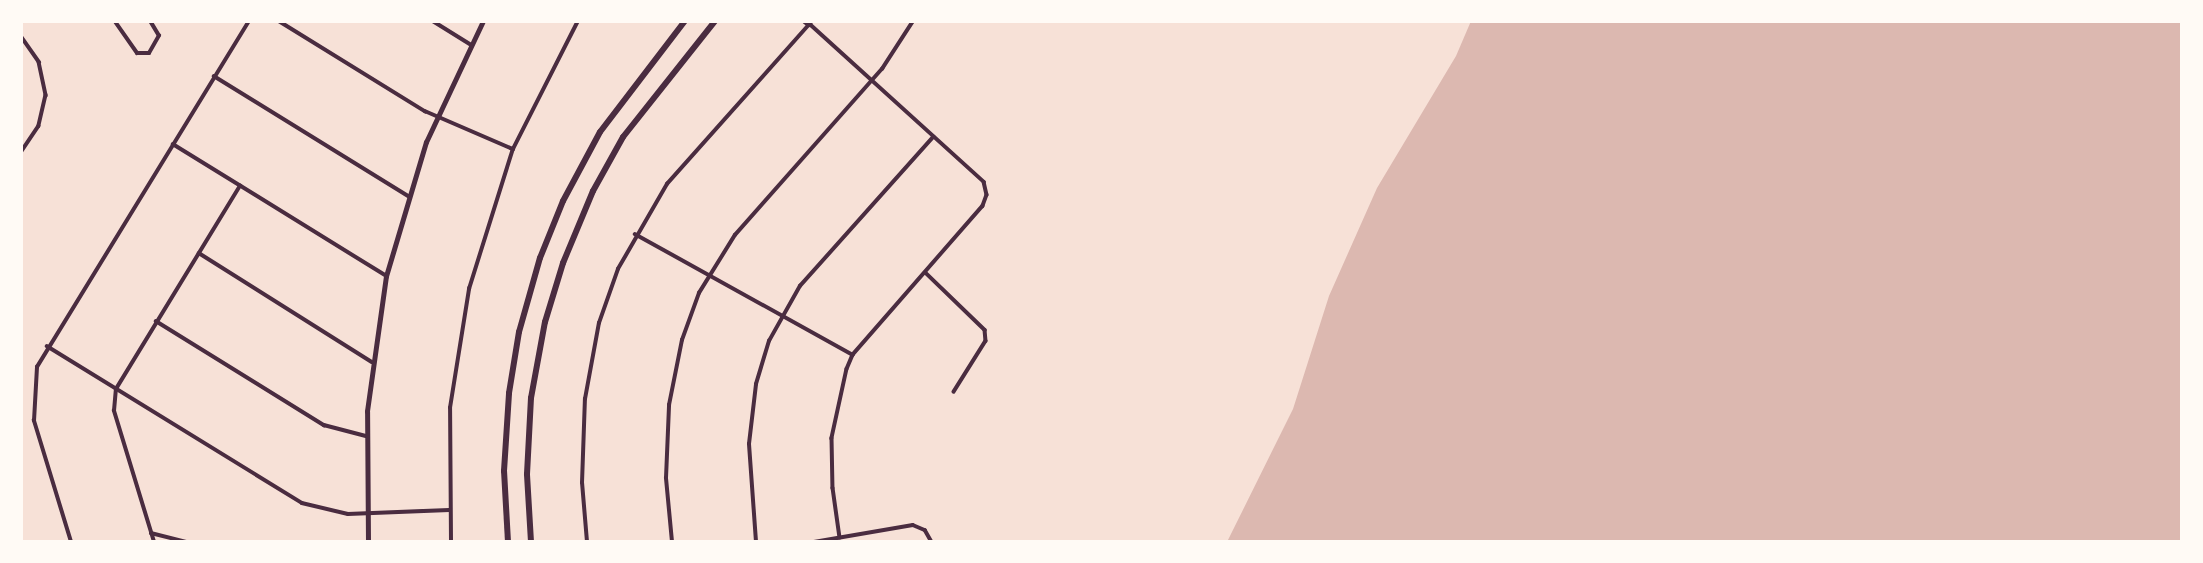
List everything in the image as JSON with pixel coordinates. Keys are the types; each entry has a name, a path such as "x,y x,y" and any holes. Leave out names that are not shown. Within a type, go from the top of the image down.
{"main road":[{"path":"508,542 504,456 509,393 519,332 540,258 563,201 604,125 685,21"},
{"path":"531,542 527,467 531,398 541,337 562,263 589,198 623,137 716,21"}],"street":[{"path":"116,21 137,53 149,53 159,36 150,21"},
{"path":"71,542 34,421 35,378 47,346 249,21"},
{"path":"279,21 436,117 513,149"},
{"path":"433,21 470,44"},
{"path":"368,542 366,436 372,362 386,276 408,196 436,117 483,21"},
{"path":"451,542 449,430 458,347 483,233 513,149 579,21"},
{"path":"672,542 666,478 671,388 684,332 709,275 744,224 871,82 913,21"},
{"path":"587,542 582,439 590,360 604,304 635,234 667,184 808,22 984,182 988,195 983,206 853,355 838,395 833,431 832,488 840,538"},
{"path":"21,36 39,62 46,95 39,126 21,153"},
{"path":"215,76 408,196"},
{"path":"756,542 749,480 752,413 759,369 781,315 808,276 933,137"},
{"path":"173,144 386,276"},
{"path":"154,542 114,411 116,389 240,186"},
{"path":"635,234 853,355"},
{"path":"198,253 372,362"},
{"path":"926,273 985,330 986,341 954,392"},
{"path":"156,321 324,425 366,436"},
{"path":"47,346 302,503 332,512 366,514 449,510"},
{"path":"814,542 913,525 925,530 932,542"},
{"path":"151,533 186,542"}],"shaded area":[{"path":"1471,21 2182,21 2182,542 1227,542 1293,409 1329,296 1377,188 1456,56"}]}
